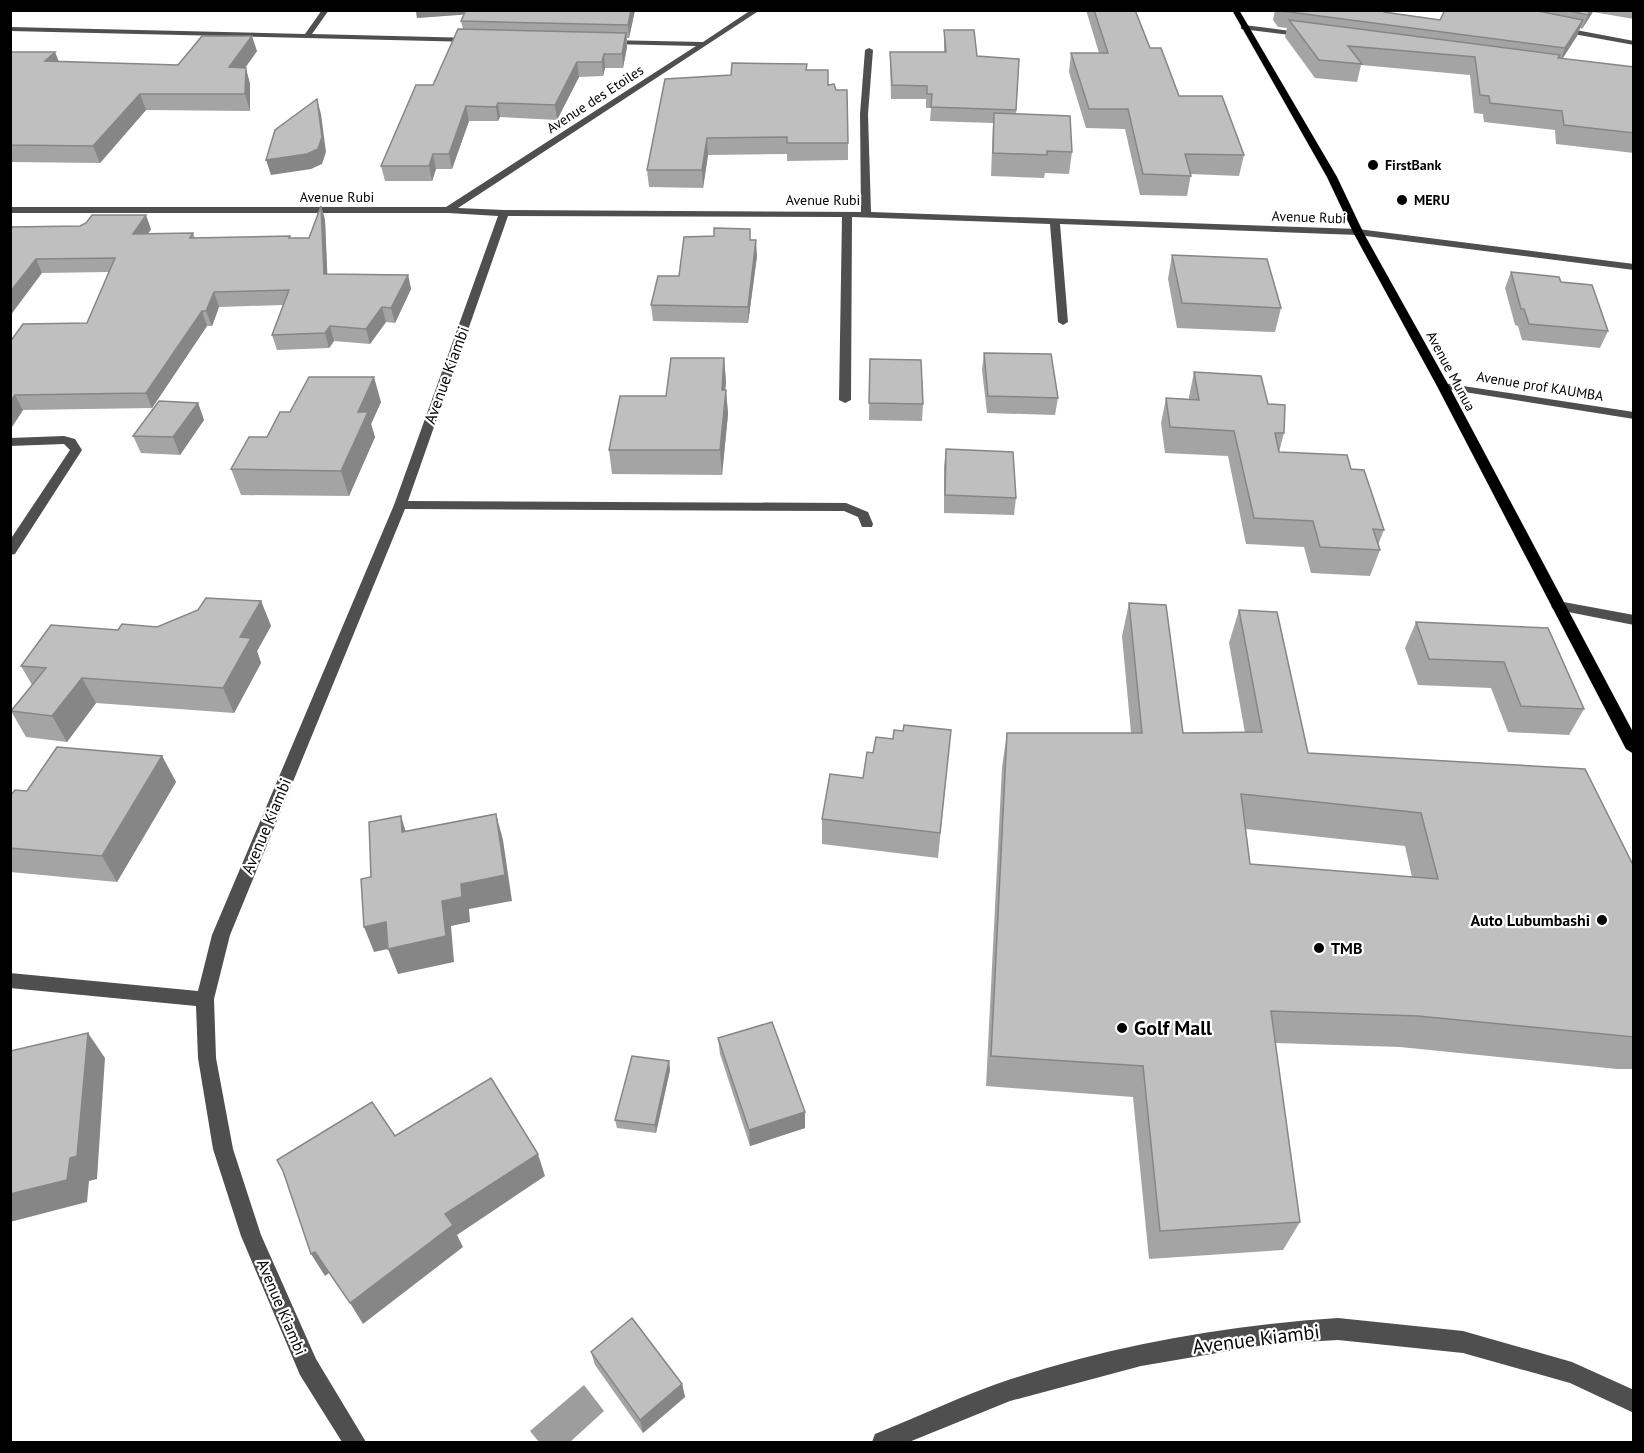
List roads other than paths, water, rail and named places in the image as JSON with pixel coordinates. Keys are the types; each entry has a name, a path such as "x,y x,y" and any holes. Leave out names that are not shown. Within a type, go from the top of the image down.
{"main road":[{"name":"Avenue Munua","path":"1234,10 1332,177 1358,232 1443,386 1634,749"}],"street":[{"path":"307,36 326,10"},
{"name":"Avenue des Etoiles","path":"448,210 757,10"},
{"path":"1244,27 1320,37"},
{"path":"1552,27 1634,43"},
{"path":"10,29 482,40"},
{"path":"599,42 705,44"},
{"path":"866,214 864,114 869,50"},
{"name":"Avenue Rubi","path":"10,210 448,210 504,213 866,214 1358,232 1634,267"},
{"name":"Avenue Kiambi","path":"355,1443 308,1367 251,1236 223,1149 207,1058 205,999 220,935 400,505 504,213"},
{"path":"845,400 847,214"},
{"path":"1055,221 1063,322"},
{"name":"Avenue prof KAUMBA","path":"1443,386 1634,416"},
{"path":"10,442 55,439 71,442 76,450 10,551"},
{"path":"400,505 846,507 863,515 867,524"},
{"path":"1558,606 1634,620"},
{"path":"10,980 205,999"},
{"name":"Avenue Kiambi","path":"883,1443 1010,1390 1141,1355 1281,1332 1338,1329 1463,1342 1572,1373 1634,1402"}],"place":[{"name":"FirstBank","path":"1373,165"},
{"name":"MERU","path":"1402,200"},
{"name":"Auto Lubumbashi","path":"1602,920"},
{"name":"TMB","path":"1319,948"},
{"name":"Golf Mall","path":"1122,1028"}]}
